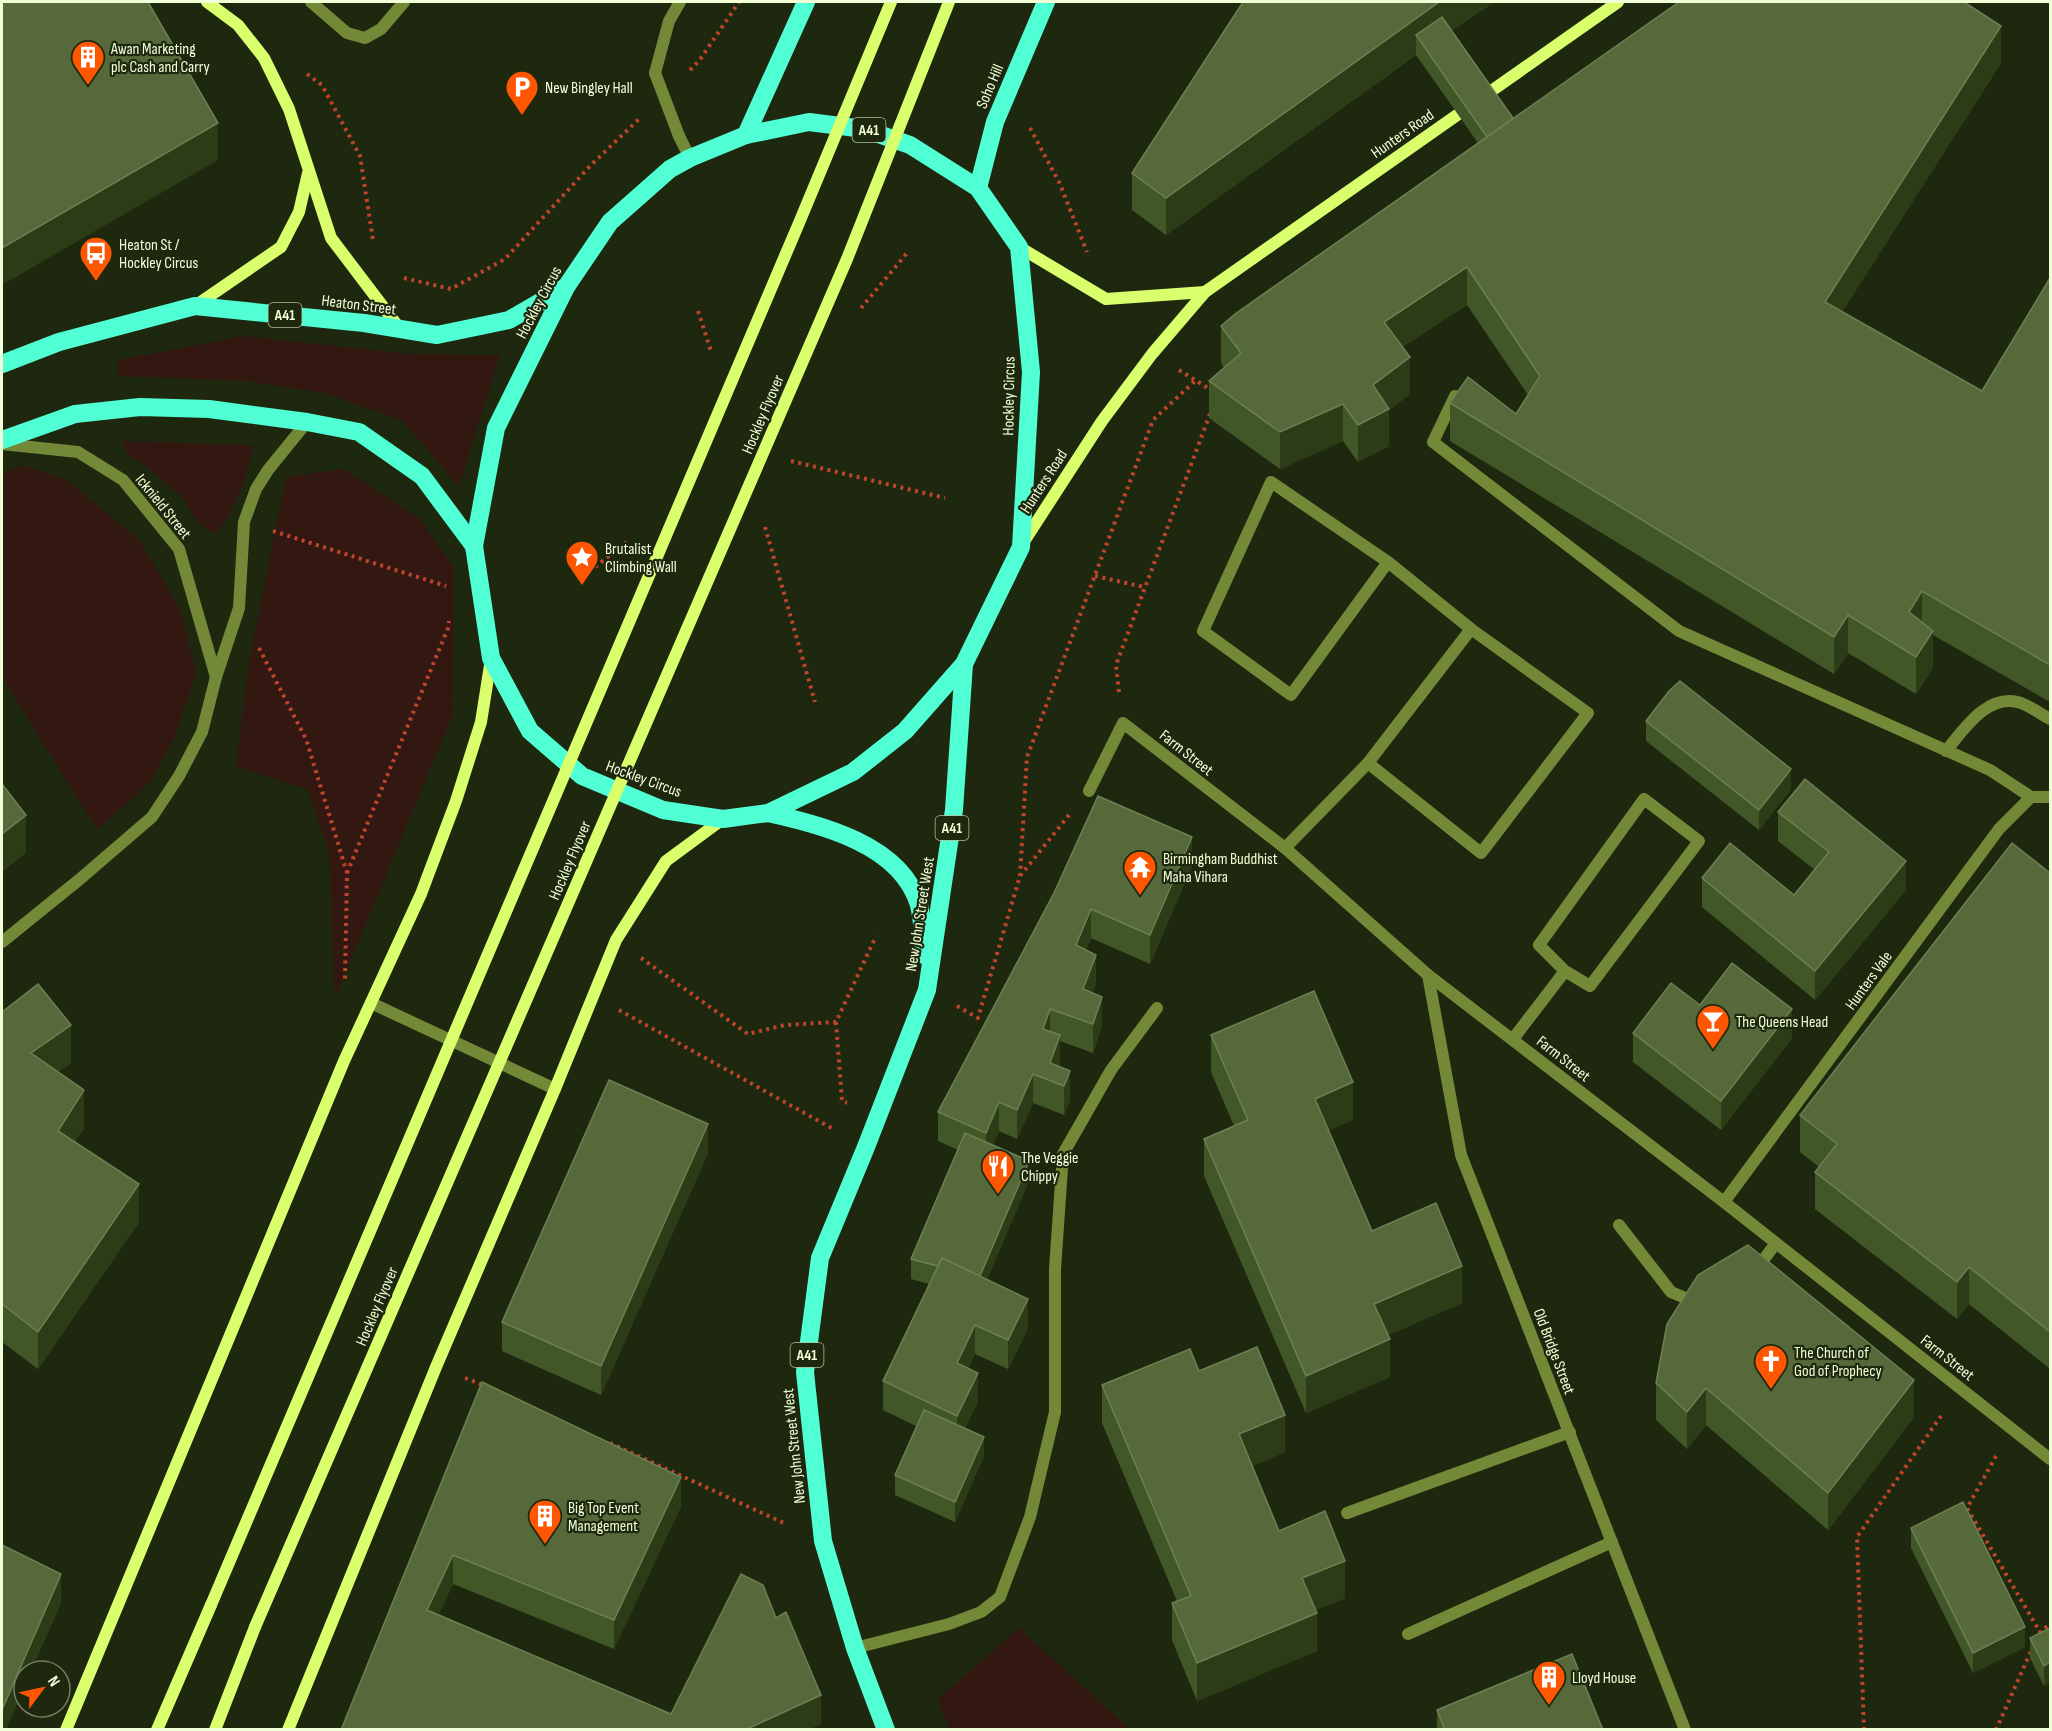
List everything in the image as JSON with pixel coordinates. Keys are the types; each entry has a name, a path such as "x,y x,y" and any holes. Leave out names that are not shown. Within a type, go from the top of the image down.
{"highway":[{"path":"746,135 806,2"},
{"name":"Soho Hill","path":"978,188 995,122 1046,2"},
{"name":"Hockley Circus","path":"809,122 864,129 910,145 978,188 1019,247 1031,372 1021,547 964,664 905,731 853,772 768,813 723,819 663,810 582,776 530,731 491,658 474,546 496,428 566,287 610,222 670,169 690,158 746,135 809,122"},
{"name":"Heaton Street","path":"2,364 59,342 195,306 364,323 437,335 509,320 566,287"},
{"name":"A41","path":"2,442 75,414 140,407 209,409 308,422 359,432 422,476 474,546"},
{"name":"New John Street West","path":"886,1730 855,1648 823,1541 805,1372 820,1258 927,990 954,810 964,664"},
{"name":"New John Street West","path":"768,813 819,825 871,848 890,862 909,882 919,904 927,990"}],"main road":[{"path":"207,2 238,25 264,58 289,109 331,238 400,329"},
{"path":"157,1730 891,2"},
{"name":"Hockley Flyover","path":"215,1730 255,1627 848,259 950,2"},
{"name":"Hunters Road","path":"1021,547 1102,421 1152,354 1205,292 1618,2"},
{"path":"195,306 281,248 299,212 309,171"},
{"path":"1019,247 1106,299 1205,292"},
{"path":"66,1730 344,1061 421,894 456,801 481,722 491,658"},
{"path":"288,1730 436,1367 616,940 666,861 723,819"}],"street":[{"path":"311,2 347,33 365,38 381,28 404,2"},
{"path":"680,2 669,21 655,73 690,158"},
{"path":"1455,396 1433,442 1679,631 1990,770 2031,797 2050,797"},
{"name":"Icknield Street","path":"2,942 152,817 179,776 202,732 216,677 239,608 244,522 256,489 268,470 308,422"},
{"name":"Icknield Street","path":"2,442 78,452 123,480 180,549 216,677"},
{"path":"1368,763 1481,853 1588,712 1471,629 1388,562 1271,482 1203,631 1291,695 1388,562"},
{"path":"1285,848 1368,763 1471,629"},
{"path":"1946,750 1977,714 1995,704 2011,701 2022,704 2050,719"},
{"path":"1089,791 1123,723"},
{"name":"Farm Street","path":"1123,723 1285,848 1428,975 1724,1202 2050,1459"},
{"name":"Hunters Vale","path":"1724,1202 2000,829 2031,797"},
{"path":"1644,799 1699,841 1590,986 1565,971 1539,945 1644,799"},
{"path":"1513,1039 1565,971"},
{"name":"Old Bridge Street","path":"1428,975 1461,1155 1685,1730"},
{"path":"371,1003 555,1089"},
{"path":"855,1648 949,1624 981,1612 1000,1597 1030,1517 1055,1412 1054,1269 1063,1154 1111,1070 1157,1008"},
{"path":"1619,1225 1671,1292 1690,1300 1714,1293"},
{"path":"1744,1278 1754,1273 1776,1244"},
{"path":"1347,1513 1570,1432"},
{"path":"1408,1634 1612,1542"}],"path":[{"path":"683,77 699,61 739,2"},
{"path":"303,72 322,85 360,156 373,244"},
{"path":"399,273 405,280 451,289 505,259 591,165 641,117"},
{"path":"1027,123 1060,184 1106,299"},
{"path":"1152,354 1217,394"},
{"path":"927,990 978,1018 1020,876 1027,758 1153,420 1196,380"},
{"path":"1123,723 1116,666 1213,405"},
{"path":"788,460 945,498"},
{"path":"244,522 450,587"},
{"path":"1095,576 1144,587"},
{"path":"239,608 306,739 347,873 345,991"},
{"path":"347,873 448,628 449,618"},
{"path":"1020,876 1089,791"},
{"path":"876,936 836,1022 842,1101 878,1116"},
{"path":"616,940 748,1034 785,1025 836,1022"},
{"path":"592,995 866,1147"},
{"path":"436,1367 484,1385"},
{"path":"1864,1730 1857,1537 1960,1388"},
{"path":"2011,1428 1967,1508 2040,1632"},
{"path":"601,1439 823,1541"},
{"path":"1995,1730 2040,1632 2050,1624"}],"shaded area":[{"path":"243,336 412,354 500,355 459,486 402,420 323,393 246,381 117,376 119,360"},
{"path":"121,441 254,445 240,491 230,513 216,534 199,524 181,496 143,464 128,455"},
{"path":"21,465 67,480 141,542 181,611 196,673 175,737 149,783 97,830 2,677 2,475"},
{"path":"344,469 420,519 454,568 453,714 335,998 329,851 307,789 236,767 248,667 286,477"},
{"path":"1019,1628 1130,1729 949,1729 937,1700"}],"building":[{"name":"Awan Marketing plc Cash and Carry","path":"2,2 148,2 218,123 2,248"},
{"path":"1243,2 1439,2 1166,198 1132,173"},
{"path":"1679,2 1964,2 2001,26 1825,302 1982,391 2050,278 2050,665 1922,591 1909,612 1933,631 1916,657 1848,615 1834,637 1450,403 1468,377 1516,414 1540,376 1467,267 1384,322 1410,357 1373,385 1389,409 1358,425 1343,404 1280,432 1209,381 1241,353 1221,326 1235,314"},
{"path":"1442,17 1513,118 1487,137 1416,35"},
{"path":"1680,681 1791,769 1759,810 1646,721 1669,691"},
{"path":"1805,779 1906,861 1815,971 1702,878 1730,843 1794,895 1829,852 1778,812"},
{"path":"2,784 26,815 2,834"},
{"path":"1098,796 1192,837 1150,935 1091,909 1076,945 1096,955 1083,989 1102,997 1093,1024 1050,1009 1043,1029 1060,1035 1050,1063 1070,1071 1064,1086 1033,1074 1017,1110 999,1102 986,1133 938,1112 1054,893"},
{"path":"2012,843 2050,873 2050,1332 1969,1267 1957,1282 1815,1172 1837,1144 1800,1115"},
{"name":"The Queens Head","path":"1732,963 1792,1009 1721,1101 1633,1033 1671,983 1700,1005"},
{"path":"38,984 71,1025 31,1053 84,1090 58,1131 139,1184 38,1332 2,1304 2,1012"},
{"path":"1314,991 1353,1082 1315,1099 1372,1231 1436,1203 1462,1266 1374,1304 1390,1339 1306,1376 1204,1139 1248,1120 1211,1035"},
{"path":"609,1080 708,1124 601,1366 502,1322"},
{"path":"965,1133 1029,1161 980,1276 942,1258 938,1266 911,1259"},
{"name":"The Church of God of Prophecy","path":"1748,1245 1914,1380 1828,1493 1706,1388 1687,1412 1656,1383 1667,1324 1698,1275"},
{"path":"942,1258 1028,1299 1008,1340 975,1325 957,1363 978,1373 957,1416 883,1381"},
{"path":"1257,1347 1285,1415 1239,1434 1279,1531 1325,1511 1345,1561 1302,1578 1317,1613 1197,1663 1172,1603 1191,1596 1102,1385 1190,1349 1199,1371"},
{"name":"Big Top Event Management","path":"482,1382 681,1477 614,1620 453,1555 427,1610 671,1714 741,1574 763,1585 776,1618 786,1612 821,1695 745,1730 341,1730"},
{"path":"924,1410 984,1437 955,1502 895,1475"},
{"path":"1963,1502 2025,1627 1973,1653 1911,1528"},
{"path":"2,1545 61,1574 24,1659 12,1659 12,1687 2,1710"},
{"path":"2050,1628 2050,1662 2044,1666 2030,1638"},
{"path":"1572,1654 1603,1730 1445,1730 1437,1710"}],"place":[{"name":"Awan Marketing plc Cash and Carry","path":"88,86"},
{"name":"New Bingley Hall","path":"522,116"},
{"name":"Heaton St / Hockley Circus","path":"96,282"},
{"name":"Brutalist Climbing Wall","path":"582,586"},
{"name":"Birmingham Buddhist Maha Vihara","path":"1140,896"},
{"name":"The Queens Head","path":"1713,1050"},
{"name":"The Veggie Chippy","path":"998,1195"},
{"name":"The Church of God of Prophecy","path":"1771,1390"},
{"name":"Big Top Event Management","path":"545,1545"},
{"name":"Lloyd House","path":"1549,1706"}]}
